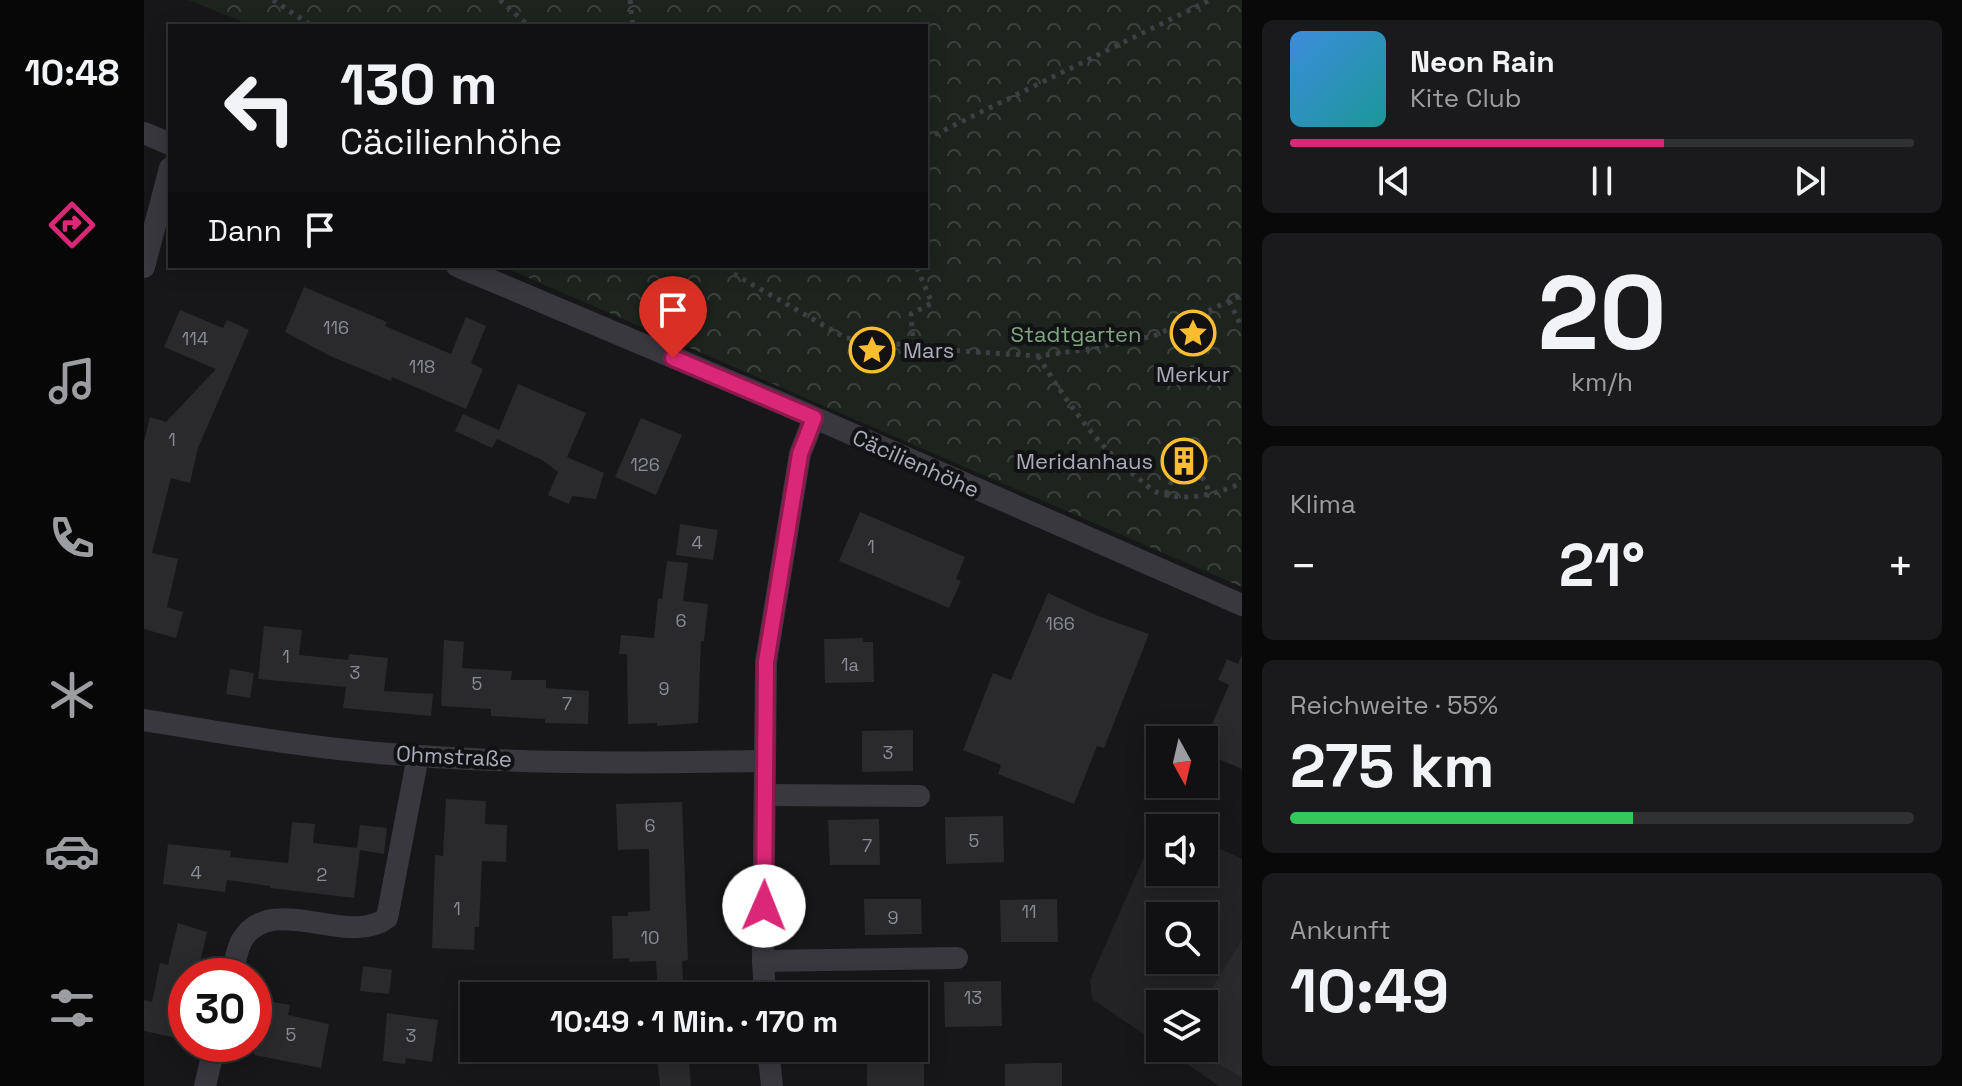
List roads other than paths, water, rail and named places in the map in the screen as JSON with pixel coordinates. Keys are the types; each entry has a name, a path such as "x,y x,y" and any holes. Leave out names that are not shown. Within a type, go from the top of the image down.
{"street":[{"path":"144,133 168,143"},
{"path":"144,267 168,176"},
{"name":"Cäcilienhöhe","path":"462,268 1242,605"},
{"path":"764,982 766,662 800,454 814,418"},
{"name":"Ohmstraße","path":"144,720 236,735 418,756 627,763 765,761"},
{"path":"237,958 242,941 252,929 267,920 370,928 387,918 418,756"},
{"path":"766,795 919,796"},
{"path":"763,961 957,958"},
{"path":"205,1086 211,1062"},
{"path":"769,1062 772,1086"}],"place":[{"name":"Merkur","path":"1193,333"},
{"name":"Mars","path":"872,350"},
{"name":"Meridanhaus","path":"1184,461"}],"park label":[{"name":"Stadtgarten","path":"1076,334"}]}
